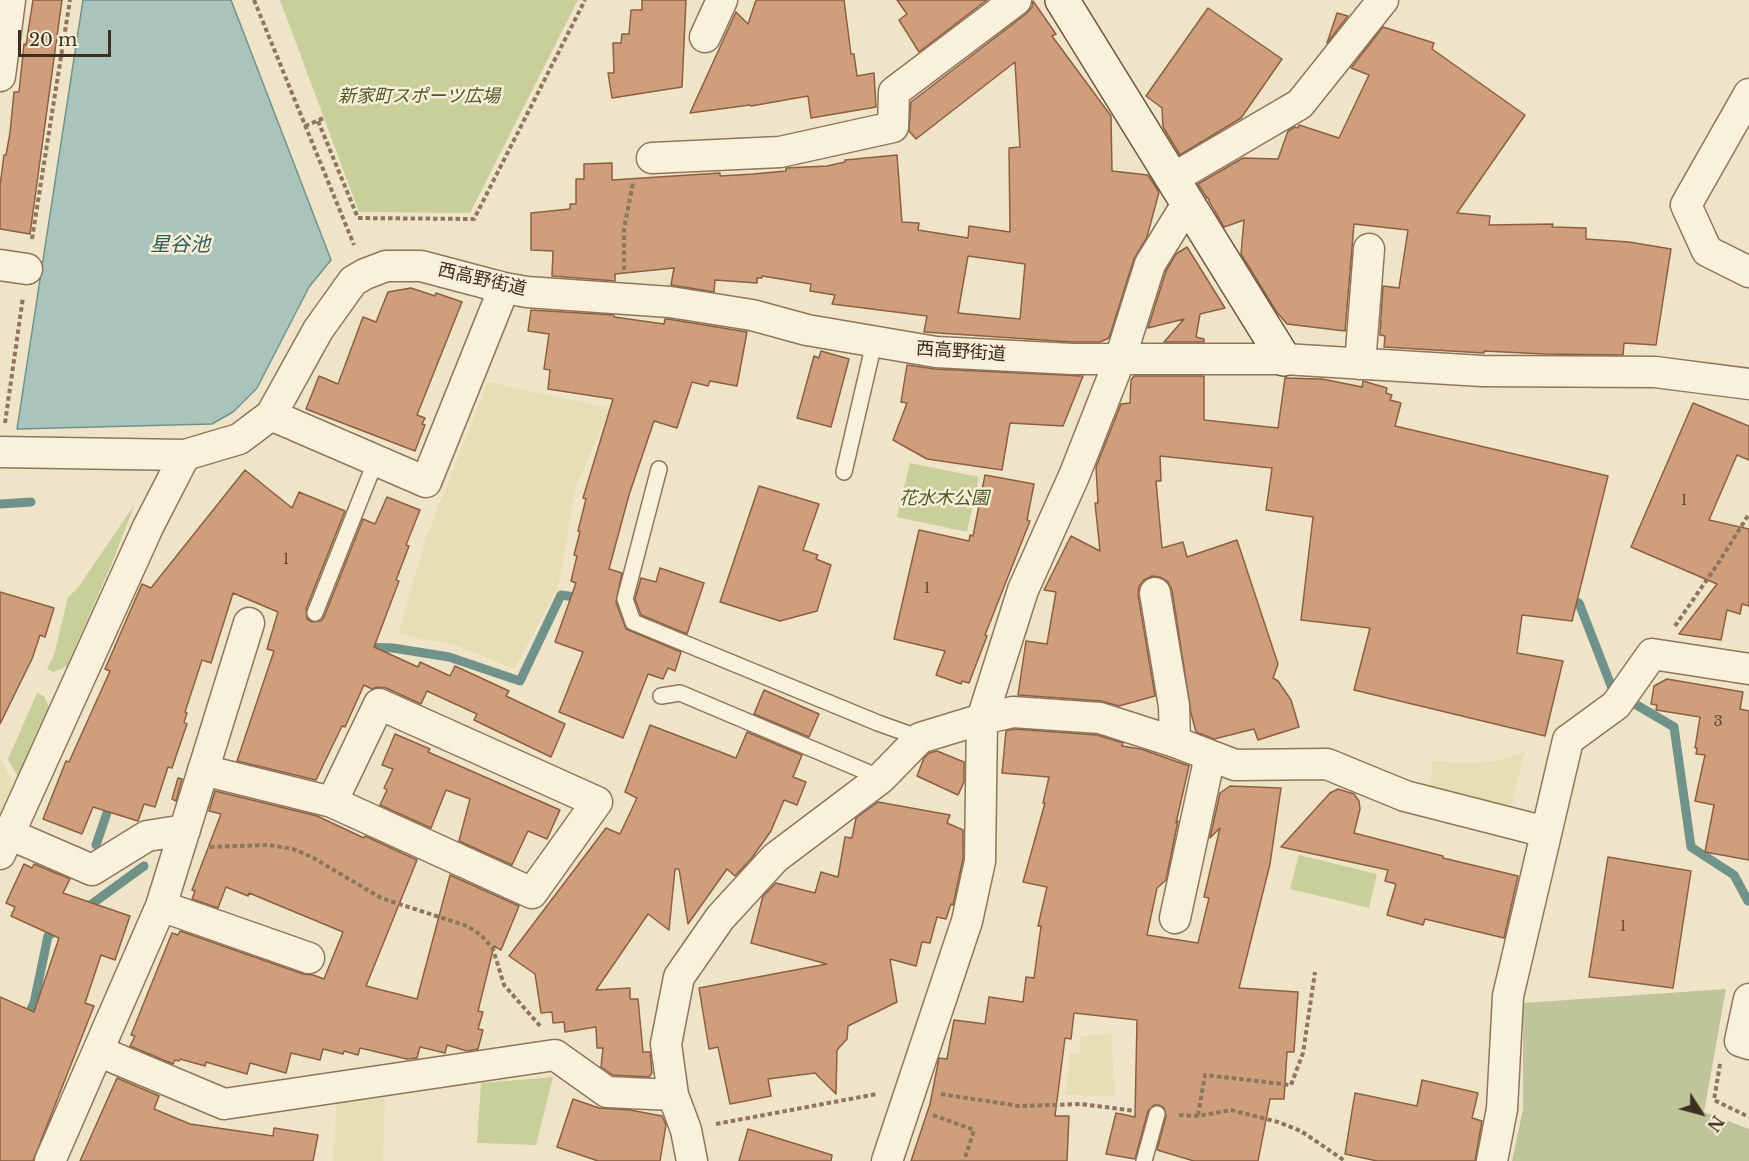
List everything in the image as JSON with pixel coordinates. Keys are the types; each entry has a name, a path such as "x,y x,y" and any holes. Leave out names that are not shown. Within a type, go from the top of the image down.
{"street":[{"path":"0,76 10,0"},
{"path":"705,37 722,0"},
{"path":"652,158 780,152 892,127 894,92 1016,0"},
{"path":"1062,0 1284,359"},
{"path":"887,1161 967,921 980,861 982,719 1023,590 1074,476 1120,359 1150,264 1180,192 1300,104 1383,0"},
{"path":"1749,94 1686,204 1707,251 1749,272"},
{"path":"1360,364 1369,249"},
{"name":"西高野街道","path":"1,452 185,455 239,439 271,416 318,330 353,281 386,266 421,266 527,292 670,302 752,315 807,330 874,343 936,352 1072,359 1284,359 1482,371 1655,372 1749,384"},
{"path":"271,416 426,482 504,288"},
{"path":"182,838 147,836 92,870 4,844 148,527 185,455"},
{"path":"1155,593 1174,706 1175,742"},
{"path":"50,1161 161,906 249,623"},
{"path":"1492,1161 1502,1108 1508,996 1568,740 1616,705 1652,654 1749,669"},
{"path":"203,770 332,802 532,892 597,802 379,704 332,802"},
{"path":"692,1161 686,1130 673,1095 666,1044 679,977 720,918 775,858 881,778 920,738 1013,712 1100,718 1175,742 1235,765 1327,764 1406,796 1546,832"},
{"path":"1175,918 1210,756"},
{"path":"161,906 309,958"},
{"path":"1745,1042 1749,999"},
{"path":"98,1051 224,1104 555,1055 607,1092 673,1095"}],"lane":[{"path":"844,472 874,343"},
{"path":"315,613 376,460"},
{"path":"659,469 625,599 633,622 878,723 920,738"},
{"path":"661,696 680,693 881,778"},
{"path":"1144,1161 1157,1114"}],"path":[{"path":"1,452 14,267 70,0"},
{"path":"254,0 365,274"},
{"path":"318,121 358,218 474,219 585,0"},
{"path":"305,126 324,118"},
{"path":"624,299 624,229 633,183 652,158"},
{"path":"1661,655 1665,640 1749,514"},
{"path":"182,838 195,848 269,845 293,849 312,857 381,898 467,926 482,935 493,949 504,985 549,1036 555,1055"},
{"path":"1198,1116 1205,1075 1291,1085 1303,1053 1315,972"},
{"path":"1745,1042 1724,1035 1714,1100 1749,1117"},
{"path":"686,1130 909,1097 974,1130 964,1161"}],"shaded area":[{"path":"488,382 610,408 576,486 558,588 514,669 455,645 398,634 426,538"},
{"path":"1525,752 1510,811 1429,788 1433,761 1493,762"},
{"path":"0,757 13,784 0,814"},
{"path":"1111,1034 1115,1096 1065,1095 1071,1053 1079,1053 1081,1036"},
{"path":"385,1093 383,1161 333,1161 337,1100"}],"green space":[{"name":"新家町スポーツ広場","path":"280,0 578,0 470,213 359,212"},
{"name":"花水木公園","path":"910,463 979,477 967,532 897,517"},
{"path":"135,504 67,666 54,672 47,669 54,655 68,597 77,589"},
{"path":"37,693 44,696 49,707 18,777 8,759"},
{"path":"1299,855 1377,874 1369,908 1290,889"},
{"path":"1726,989 1704,1112 1749,1129 1749,1161 1512,1161 1523,1109 1523,1003"},
{"path":"553,1077 536,1145 477,1143 481,1083"}],"water":[{"name":"星谷池","path":"83,0 231,0 331,260 309,287 257,388 233,412 212,424 17,429"}],"building":[{"path":"33,0 62,0 30,234 0,229 0,186 4,155 6,155 10,133 14,92 19,92 24,44 26,45"},
{"path":"642,0 686,0 682,87 612,98 608,73 614,73 613,43 621,43 622,34 629,34 631,10 642,10"},
{"path":"756,0 844,0 851,54 854,54 857,76 874,73 876,107 811,118 808,96 690,113 736,12 748,24"},
{"path":"897,0 987,0 919,52 899,20 907,14"},
{"path":"1033,1 1056,34 1052,36 1111,116 1112,171 1148,175 1159,192 1147,237 1134,259 1109,338 1100,342 1072,342 924,332 927,316 832,304 835,295 810,291 811,284 762,276 762,278 757,278 757,283 715,280 714,292 671,285 674,268 615,274 615,281 552,276 553,251 531,250 531,213 570,209 570,204 576,204 576,179 584,179 584,164 612,163 612,180 720,173 720,176 753,174 786,171 786,168 827,166 845,162 845,160 897,155 902,222 919,223 918,230 968,238 969,226 1010,232 1009,148 1020,147 1015,62 916,139 909,131 911,102 1026,14 1032,7","holes":["968,256 1025,264 1020,319 958,313"]},
{"path":"1208,8 1282,59 1241,118 1180,155 1163,127 1162,108 1146,96"},
{"path":"1337,13 1348,16 1327,43"},
{"path":"1383,27 1434,43 1432,49 1525,115 1457,213 1490,216 1489,225 1553,224 1552,227 1586,228 1586,239 1629,242 1671,249 1656,345 1624,343 1623,355 1484,351 1484,353 1384,347 1385,336 1380,335 1383,286 1399,288 1408,230 1354,224 1345,331 1287,324 1276,311 1241,254 1244,220 1224,227 1198,184 1243,158 1278,159 1288,131 1295,127 1298,128 1299,125 1339,138 1369,75 1351,68"},
{"path":"1187,247 1225,308 1200,314 1196,337 1204,339 1204,342 1164,342 1184,319 1148,328 1166,271 1176,254"},
{"path":"411,288 462,302 417,415 425,418 422,424 425,425 415,451 306,409 319,376 338,384 363,317 376,322 388,292"},
{"path":"531,310 614,315 614,317 664,324 665,319 668,319 747,332 737,386 710,381 708,386 692,382 677,428 654,421 629,495 609,569 622,573 616,602 626,629 681,652 675,671 668,668 663,679 648,674 623,738 559,712 583,652 555,642 576,583 571,581 577,556 574,555 580,532 578,531 586,499 583,498 613,399 548,389 550,370 544,369 549,334 528,331"},
{"path":"821,351 849,359 831,427 797,418 814,356 819,358"},
{"path":"907,365 935,369 1083,376 1063,426 1010,423 1002,470 927,459 893,440 907,403 901,402"},
{"path":"1134,376 1204,376 1204,420 1278,428 1285,378 1322,379 1362,387 1363,381 1387,388 1386,393 1392,395 1390,400 1401,403 1395,426 1608,476 1572,621 1522,615 1517,653 1563,661 1545,736 1354,690 1370,628 1301,620 1313,517 1266,510 1272,468 1160,456 1161,481 1156,481 1162,548 1183,542 1187,557 1237,540 1278,664 1273,678 1278,681 1291,700 1299,727 1258,740 1254,729 1214,739 1196,732 1172,590 1168,582 1160,577 1152,576 1139,586 1138,595 1155,696 1119,706 1101,701 1018,695 1026,641 1047,644 1056,592 1044,590 1071,536 1100,551 1095,503 1098,503 1096,467 1121,404 1130,403 1131,380"},
{"path":"1693,403 1749,426 1749,460 1737,455 1709,520 1749,529 1749,606 1742,604 1740,614 1727,610 1721,640 1679,634 1717,584 1631,547"},
{"path":"245,470 292,508 299,492 345,511 306,609 307,619 312,622 321,621 324,617 363,519 375,524 387,497 420,510 406,545 409,546 396,580 399,581 374,647 418,667 420,662 450,676 455,666 509,691 506,696 565,724 551,757 474,720 477,714 427,691 421,704 386,688 372,689 364,685 345,727 342,726 316,780 237,761 274,651 267,649 278,612 233,593 211,663 202,660 185,712 187,713 184,722 187,724 172,768 168,767 155,807 144,804 138,821 93,807 82,834 43,819 66,761 69,762 110,671 105,669 142,584 151,588"},
{"path":"985,475 1034,484 1027,520 1030,521 985,635 987,636 969,683 962,681 961,684 936,675 945,651 894,639 919,530 969,541 970,535 973,536"},
{"path":"759,486 819,504 803,550 818,555 816,559 831,565 817,611 780,621 720,602"},
{"path":"660,568 704,583 687,634 641,615 635,599 641,578 656,582"},
{"path":"0,592 54,608 45,637 40,635 32,659 0,724"},
{"path":"1667,679 1743,692 1740,709 1749,711 1749,860 1705,852 1714,805 1695,801 1705,755 1696,754 1697,748 1695,748 1700,717 1656,710 1657,705 1651,704 1654,686"},
{"path":"764,690 819,714 809,737 754,714"},
{"path":"650,725 736,758 747,732 802,755 793,777 806,782 797,805 784,800 771,831 751,859 735,876 727,869 688,924 679,869 675,869 669,930 648,914 596,990 630,988 630,999 638,999 643,1052 650,1052 652,1073 649,1077 613,1075 601,1067 603,1048 597,1048 596,1027 565,1032 564,1022 553,1023 552,1012 541,1013 535,974 509,956 606,828 620,834 637,798 625,792"},
{"path":"1014,729 1097,735 1123,743 1122,746 1141,749 1189,766 1166,880 1157,888 1147,935 1198,943 1209,898 1204,897 1220,828 1210,838 1220,793 1230,786 1281,788 1270,864 1239,988 1298,992 1294,1052 1287,1052 1284,1099 1270,1099 1258,1161 1194,1161 1157,1150 1166,1116 1164,1108 1159,1105 1154,1105 1148,1111 1135,1159 1106,1154 1116,1113 1135,1117 1137,1020 1074,1013 1071,1039 1065,1038 1055,1116 1069,1116 1067,1161 911,1161 930,1104 939,1058 947,1059 954,1020 985,1024 989,997 1023,1002 1026,977 1034,978 1041,926 1038,926 1047,887 1023,882 1045,803 1043,803 1049,777 1002,773 1006,731"},
{"path":"395,734 430,749 428,752 560,810 547,839 528,831 512,865 459,841 470,799 446,790 431,828 380,805 387,790 384,788 393,769 382,765"},
{"path":"937,751 964,762 964,782 958,795 917,776 924,758 929,753"},
{"path":"178,778 182,779 176,801 172,799"},
{"path":"1338,789 1354,794 1359,801 1360,809 1354,833 1518,876 1504,938 1425,919 1423,925 1387,915 1396,884 1385,881 1388,870 1281,847 1330,793"},
{"path":"215,791 317,816 417,860 366,986 417,999 450,875 519,906 501,950 494,946 478,1011 483,1012 478,1029 483,1030 478,1049 467,1051 447,1045 445,1053 420,1047 417,1058 407,1059 360,1048 358,1055 323,1049 320,1060 291,1053 286,1073 250,1063 247,1074 206,1062 205,1066 180,1059 175,1060 173,1064 130,1046 135,1036 131,1035 172,933 178,935 180,931 303,974 324,979 343,932 249,893 248,896 226,887 218,908 192,899 195,891 192,890 221,814 209,811"},
{"path":"878,802 950,815 947,823 963,830 963,859 953,905 951,904 946,919 937,917 930,943 922,942 916,966 890,959 897,1002 848,1026 847,1039 837,1050 836,1094 815,1073 768,1079 771,1096 730,1104 718,1047 709,1049 699,988 827,964 751,943 763,896 776,883 815,893 821,872 838,877 845,837 852,838 856,818"},
{"path":"1608,857 1691,871 1673,988 1589,977"},
{"path":"24,864 32,868 34,864 70,879 63,893 130,916 115,960 101,955 85,1003 94,1006 33,1161 0,1161 0,997 34,1012 59,938 11,916 15,907 6,903"},
{"path":"117,1078 159,1096 154,1109 190,1124 273,1136 274,1128 318,1135 313,1161 80,1161"},
{"path":"1422,1080 1478,1093 1472,1118 1482,1121 1475,1161 1377,1161 1345,1154 1355,1093 1417,1106"},
{"path":"573,1099 599,1108 630,1110 662,1116 666,1125 660,1161 598,1161 557,1147"},
{"path":"748,1129 832,1155 831,1161 739,1161"}],"waterway":[{"path":"0,504 31,502"},
{"path":"364,647 393,648 449,657 520,681 561,595 582,598"},
{"path":"1567,599 1579,603 1612,688"},
{"path":"1635,704 1674,727 1691,847 1734,875 1748,901"},
{"path":"96,845 111,801"},
{"path":"85,909 144,866"},
{"path":"25,1022 34,1003 48,936 59,928"}]}
